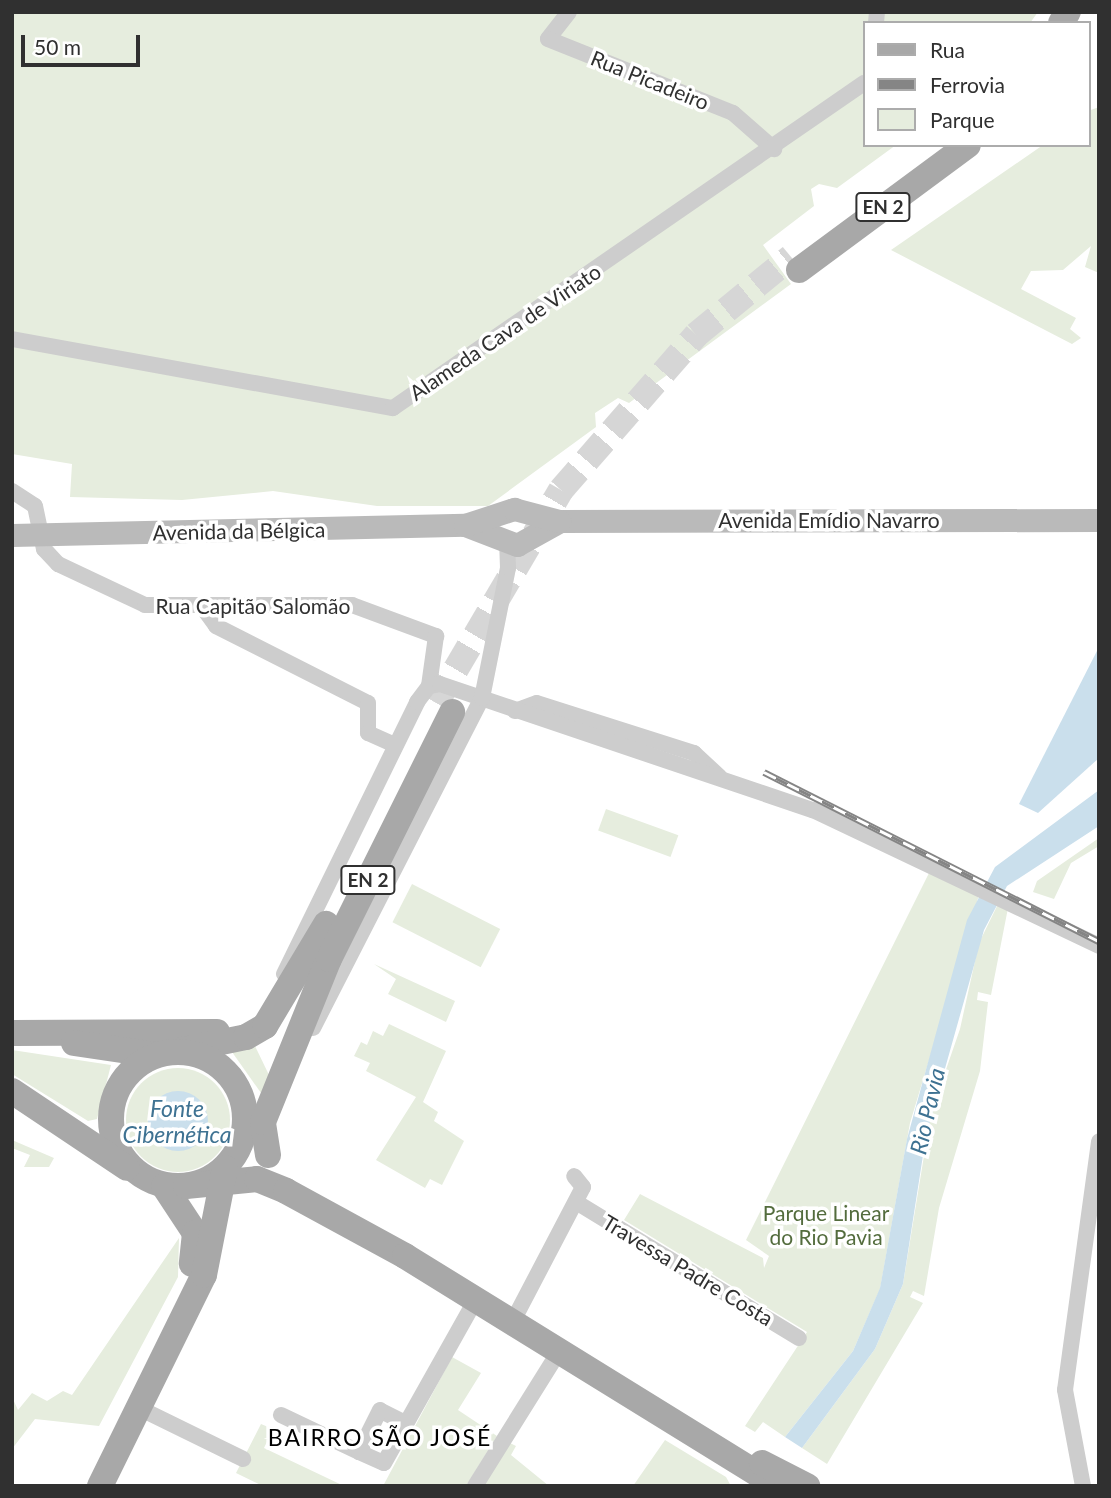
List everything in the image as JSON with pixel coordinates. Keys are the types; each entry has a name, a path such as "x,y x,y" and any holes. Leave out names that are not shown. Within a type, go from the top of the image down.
{"main road":[{"name":"EN 2","path":"939,147 795,263 965,147"},
{"path":"514,509 520,535 466,525 503,516 514,509"},
{"name":"Avenida Emídio Navarro","path":"520,535 560,521 1099,520"},
{"name":"Avenida da Bélgica","path":"12,535 466,525"},
{"name":"EN 2","path":"273,1018 298,979 442,697"},
{"name":"EN 2","path":"268,1155 261,1130 329,958 442,697"},
{"path":"13,1033 224,1031 273,1018"},
{"path":"84,1486 194,1258 190,1219 165,1183 115,1146 111,1104 135,1066 166,1053 246,1037 273,1018"},
{"path":"13,1033 166,1053 221,1066 246,1119 268,1155 405,1256"},
{"path":"208,1262 223,1174 246,1119 280,1084"},
{"path":"12,1091 165,1183 223,1174 273,1185 405,1256 734,1455 777,1486"},
{"path":"100,1486 208,1262 238,1193 273,1185"},
{"path":"734,1455 807,1486"}],"street":[{"name":"Rua Picadeiro","path":"569,12 548,39 733,113 774,149"},
{"name":"Alameda Cava de Viriato","path":"12,339 393,408 774,149 862,84"},
{"name":"Rua Capitão Salomão","path":"12,491 35,506 41,535 58,564 133,600 380,611 436,636 442,697"},
{"path":"280,1084 482,698 508,568 520,535"},
{"path":"201,605 216,626 368,703 368,733 395,745"},
{"path":"442,697 465,699 467,713 443,772"},
{"path":"273,1018 296,945 395,745 442,697 482,698 515,711 537,703 694,753 723,780 813,810 934,865 1099,946"},
{"path":"1081,1481 1065,1390 1098,1149"},
{"path":"513,1321 584,1184 574,1176"},
{"name":"Travessa Padre Costa","path":"576,1202 799,1338"},
{"path":"281,1415 384,1463 476,1299"},
{"path":"475,1486 560,1350"},
{"path":"139,1408 243,1459"},
{"path":"359,1451 380,1410 405,1423"}],"green space":[{"path":"12,12 1038,12 1031,21 862,21 862,147 893,147 837,188 819,184 811,189 814,206 763,245 791,284 629,403 618,398 595,413 596,427 488,506 377,506 273,491 182,500 70,497 72,464 12,454"},
{"path":"1099,107 1099,273 1085,267 1091,246 1063,270 1031,271 1021,289 1076,318 1070,329 1081,338 1072,344 891,250 1040,147 1090,147 1090,110"},
{"path":"606,809 678,835 670,857 598,831"},
{"path":"1099,838 1099,846 1071,863 1054,899 1033,892 1037,881"},
{"name":"Parque Linear do Rio Pavia","path":"931,869 979,895 910,1123 880,1289 853,1351 785,1437 763,1422 755,1432 745,1426 807,1332 624,1220 640,1194 763,1258 764,1268 769,1256 746,1240"},
{"path":"412,884 500,929 481,967 392,922"},
{"path":"998,904 1008,908 991,995 978,992 977,1000 988,1002 980,1071 939,1208 924,1296 913,1291 910,1297 923,1303 827,1464 802,1448 875,1349 903,1284 931,1113 960,1029 979,943"},
{"path":"374,964 455,1001 446,1022 388,994 396,979"},
{"path":"389,1024 446,1051 423,1102 438,1112 434,1121 464,1141 442,1185 430,1179 425,1188 376,1160 416,1097 366,1071 370,1063 354,1056 361,1042 367,1045 373,1031 383,1036"},
{"path":"255,1046 269,1075 261,1093 232,1052"},
{"path":"12,1050 111,1065 97,1119 88,1121 12,1074"},
{"path":"178,1068 198,1072 215,1083 226,1100 230,1120 226,1140 215,1157 198,1168 178,1172 158,1168 141,1157 130,1140 126,1120 130,1100 141,1083 158,1072"},
{"path":"12,1140 54,1158 49,1167 24,1167 30,1155 12,1148"},
{"path":"179,1238 178,1277 99,1426 35,1419 12,1449 12,1397 18,1410 32,1393 47,1401 63,1391 72,1395"},
{"path":"452,1357 481,1373 458,1410 497,1436 466,1486 383,1486"},
{"path":"261,1424 273,1429 264,1448 344,1486 263,1486 236,1473"},
{"path":"665,1440 726,1477 731,1486 633,1486"},
{"path":"510,1443 516,1446 511,1455 549,1486 482,1486"}],"water":[{"path":"1099,647 1099,758 1038,813 1019,804"},
{"name":"Rio Pavia","path":"1099,790 1099,826 1007,886 984,930 926,1136 903,1284 875,1349 802,1448 785,1437 853,1351 880,1288 907,1139 967,920 995,867"},
{"name":"Fonte Cibernética","path":"172,1091 184,1091 200,1099 206,1109 206,1133 200,1143 184,1151 172,1151 156,1143 148,1127 148,1115 156,1099"}],"tunnel":[{"path":"436,703 561,490 696,335 791,257"}],"railway":[{"path":"764,772 1099,941"}],"district":[{"name":"BAIRRO SÃO JOSÉ","path":"380,1437"}]}
